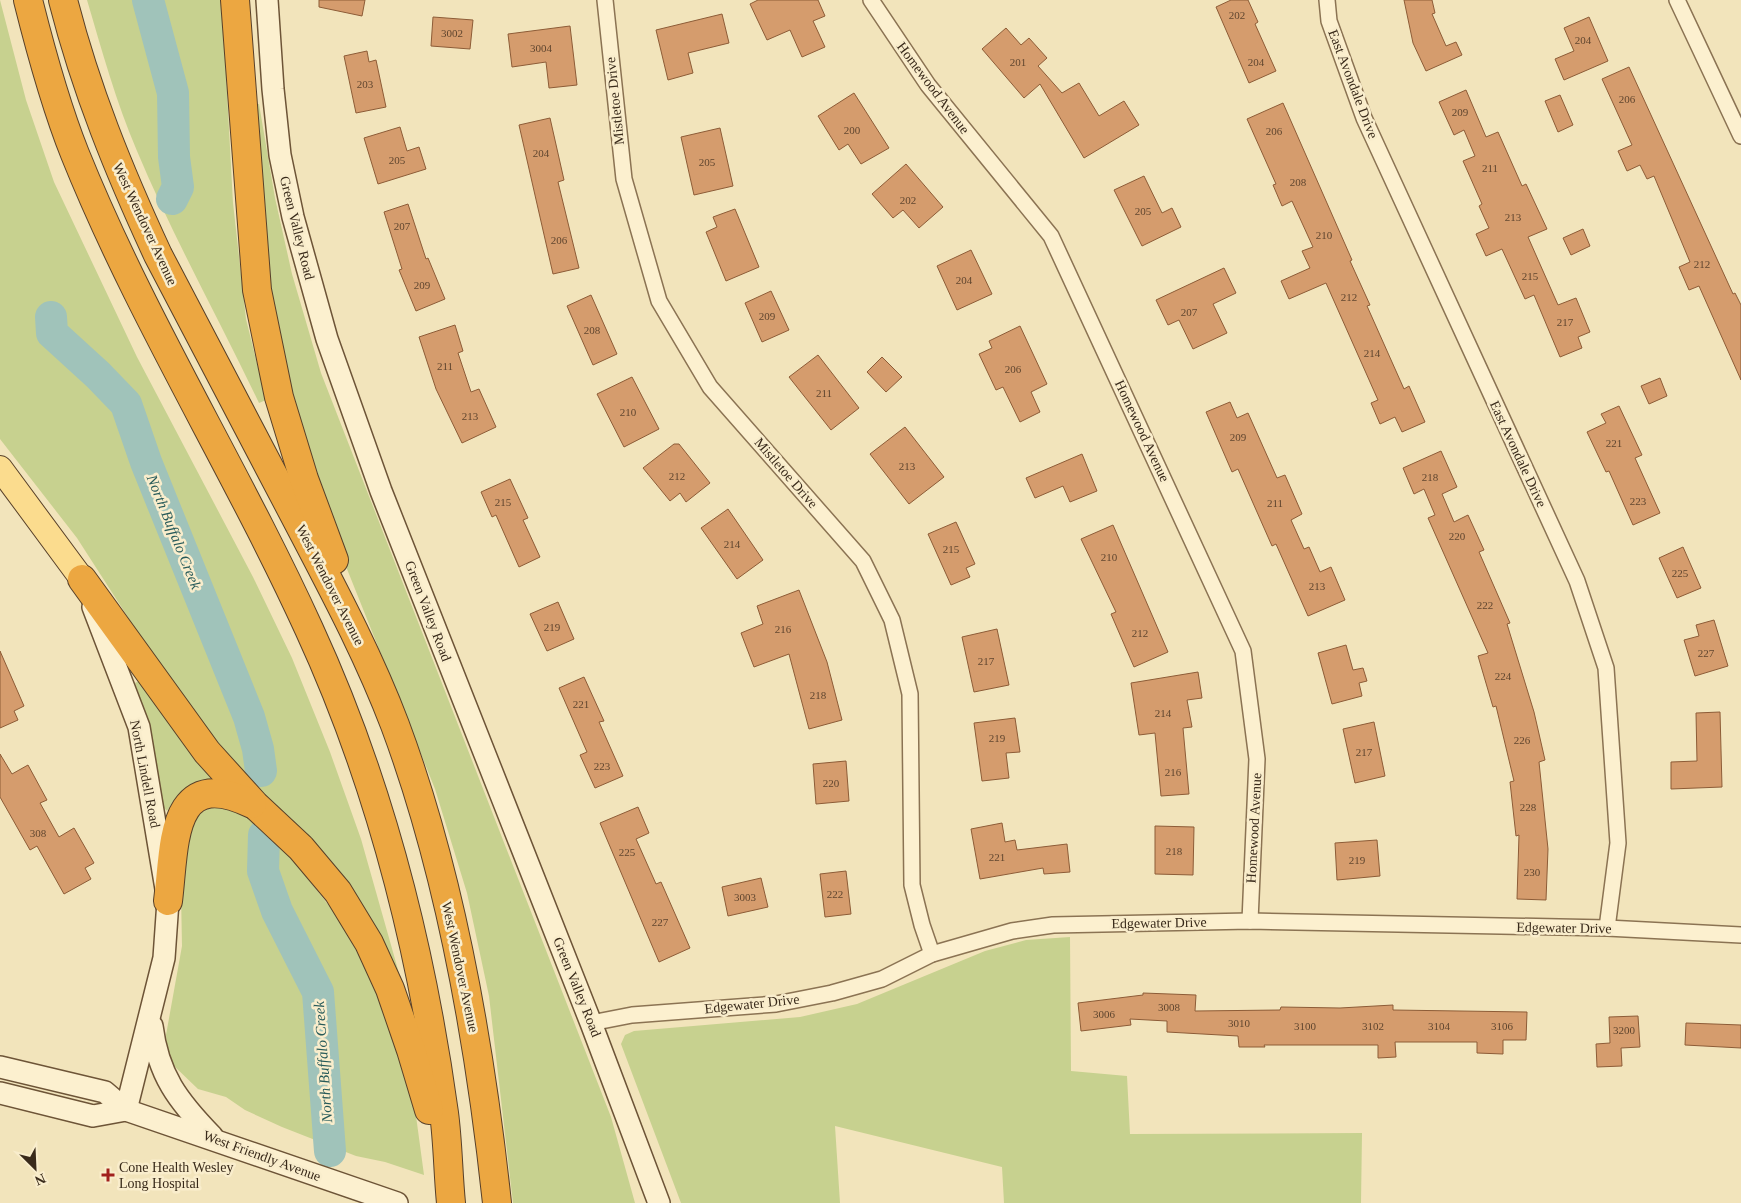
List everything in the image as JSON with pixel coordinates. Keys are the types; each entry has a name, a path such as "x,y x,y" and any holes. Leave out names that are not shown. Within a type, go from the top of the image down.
{"highway":[{"path":"28,0 55,100 101,215 128,274 271,549 310,631 356,742 378,805 400,882 417,955 444,1118 450,1189"},
{"name":"West Wendover Avenue","path":"63,0 108,142 154,246 365,652 395,726 414,784 443,887 475,1036 489,1128 497,1203"},
{"path":"235,0 257,290 279,397 304,479 365,652"},
{"path":"82,579 207,752 255,805 301,848 338,892 369,943 390,989 411,1050 450,1189"},
{"path":"168,901 175,836 180,817 187,806 198,798 223,792 255,805"}],"main road":[{"name":"Green Valley Road","path":"267,0 272,89 280,155 296,226 327,339 385,500 592,1024 659,1203"},
{"name":"North Lindell Road","path":"0,468 82,579 139,727 168,901 164,958 151,1018 126,1110"},
{"path":"151,1018 154,1045 166,1079 188,1111 216,1140"},
{"name":"West Friendly Avenue","path":"0,1067 105,1092 126,1110 397,1203"},
{"name":"West Friendly Avenue","path":"0,1093 93,1116 126,1110"},
{"path":"647,1203 648,1173"}],"street":[{"name":"Mistletoe Drive","path":"605,0 624,179 659,301 710,387 863,561 892,620 910,694 912,885 922,925 932,954"},
{"name":"Homewood Avenue","path":"871,0 928,85 1052,236 1243,651 1257,759 1250,921"},
{"name":"East Avondale Drive","path":"1326,0 1329,21 1364,118 1577,581 1606,668 1618,843 1607,928"},
{"path":"1677,0 1741,136"},
{"name":"Edgewater Drive","path":"592,1024 632,1015 776,1004 832,993 882,979 932,954 1012,931 1053,925 1250,921 1607,928 1741,935"}],"green space":[{"path":"0,0 26,100 54,182 137,357 253,577 292,658 330,752 361,839 406,998 226,758 140,636 77,538 0,439"},
{"path":"87,0 222,0 233,203 246,319 266,400 259,403 151,183 122,114"},
{"path":"253,104 259,104 275,198 292,274 321,373 611,1117 635,1203 513,1203 489,996 467,893 435,789 331,529 273,329"},
{"path":"139,681 178,735 217,781 189,790 177,798 167,811 163,807 153,744 135,683"},
{"path":"216,806 246,813 290,856 334,912 370,974 396,1034 414,1101 424,1175 385,1162 356,1156 282,1127 245,1110 226,1097 198,1089 173,1065 167,1052 166,1035 182,946 180,842 185,829 193,819 203,811"},
{"path":"1070,937 1071,1071 1127,1076 1130,1134 1362,1133 1361,1203 1004,1203 1002,1167 835,1126 840,1203 681,1203 621,1044 625,1035 634,1031 800,1017 857,1004 985,951 1026,940"}],"building":[{"path":"319,0 365,0 362,16 319,7"},
{"path":"758,0 818,0 825,16 813,21 825,47 802,57 790,30 767,40 750,4"},
{"path":"1231,0 1248,0 1258,22 1255,24 1276,71 1249,83 1216,7"},
{"path":"1404,0 1432,0 1435,13 1432,14 1446,46 1456,42 1462,55 1426,71 1413,43"},
{"path":"722,14 729,43 688,53 693,73 668,80 656,30"},
{"path":"433,17 473,20 470,49 431,46"},
{"path":"1589,17 1608,61 1564,80 1555,59 1574,51 1564,28"},
{"path":"570,26 577,85 549,88 546,62 512,67 508,34"},
{"path":"1006,28 1021,45 1029,38 1047,58 1038,66 1062,93 1079,83 1099,116 1124,101 1139,125 1084,158 1040,84 1024,98 982,49"},
{"path":"367,51 369,62 376,60 386,107 356,113 344,56"},
{"path":"1629,67 1733,294 1735,293 1741,305 1741,380 1699,286 1689,290 1679,267 1690,262 1654,176 1647,179 1640,165 1627,171 1618,151 1632,145 1602,79"},
{"path":"1466,90 1486,137 1498,132 1522,186 1526,184 1547,229 1528,237 1558,305 1576,298 1590,332 1578,337 1582,348 1560,357 1534,295 1525,299 1502,249 1486,256 1476,234 1489,228 1479,206 1482,204 1463,161 1475,156 1464,130 1454,135 1439,102"},
{"path":"854,93 889,148 861,164 848,144 839,150 818,116"},
{"path":"1560,95 1573,125 1558,132 1545,101"},
{"path":"1283,103 1352,260 1350,261 1370,305 1367,306 1404,389 1409,386 1425,422 1402,432 1395,417 1380,424 1371,403 1378,400 1326,283 1289,299 1281,281 1310,268 1302,251 1313,247 1292,201 1282,206 1273,185 1276,184 1247,119"},
{"path":"550,118 564,180 558,182 579,268 553,274 519,125"},
{"path":"400,127 407,151 419,147 426,169 378,184 364,138"},
{"path":"720,128 733,186 694,195 681,137"},
{"path":"906,164 943,207 919,228 903,210 893,218 872,194"},
{"path":"1144,176 1162,213 1172,208 1181,227 1142,246 1114,190"},
{"path":"408,204 426,259 428,258 445,299 416,311 399,270 402,269 384,212"},
{"path":"735,209 759,267 726,281 706,232 717,227 713,217"},
{"path":"1583,229 1590,246 1571,255 1563,238"},
{"path":"971,250 992,294 957,310 937,266"},
{"path":"1224,268 1236,293 1213,304 1227,333 1193,349 1179,320 1168,325 1156,300"},
{"path":"771,291 789,330 762,342 745,303"},
{"path":"591,295 617,354 593,365 567,306"},
{"path":"455,325 463,351 458,353 471,392 479,389 496,427 462,443 436,389 419,337"},
{"path":"1020,326 1047,384 1031,392 1040,412 1020,422 1003,387 996,390 979,354 992,348 989,341"},
{"path":"818,355 859,408 831,430 789,377"},
{"path":"882,357 902,377 886,392 867,372"},
{"path":"632,377 659,429 624,447 597,394"},
{"path":"1660,378 1667,396 1649,404 1641,386"},
{"path":"1230,402 1237,418 1248,413 1277,478 1285,475 1302,514 1291,520 1304,549 1309,547 1320,572 1331,567 1345,600 1308,616 1276,544 1272,546 1238,469 1232,472 1206,412"},
{"path":"1619,406 1642,455 1635,458 1660,513 1633,525 1609,471 1606,472 1587,432 1606,423 1601,414"},
{"path":"905,427 944,477 909,504 870,454"},
{"path":"674,444 679,444 710,483 686,502 680,493 670,501 643,468"},
{"path":"1441,451 1457,487 1442,494 1454,522 1468,515 1484,550 1479,552 1510,623 1507,624 1534,712 1545,760 1539,762 1548,849 1546,900 1517,899 1519,835 1516,836 1510,782 1514,781 1496,706 1493,707 1478,656 1488,653 1428,518 1435,515 1424,489 1414,494 1403,468"},
{"path":"1082,454 1097,491 1070,502 1063,486 1035,498 1026,478"},
{"path":"510,479 528,518 523,520 540,557 519,567 496,515 492,517 481,492"},
{"path":"728,509 763,560 737,579 701,528"},
{"path":"956,522 975,564 966,568 970,577 951,585 928,534"},
{"path":"1113,525 1168,652 1134,667 1111,614 1116,612 1081,539"},
{"path":"1683,547 1701,588 1677,598 1659,558"},
{"path":"799,590 827,662 842,720 809,729 789,654 754,667 741,633 763,624 757,606"},
{"path":"558,602 574,639 547,651 530,614"},
{"path":"1714,620 1728,666 1695,676 1684,640 1699,636 1696,625"},
{"path":"997,629 1009,685 974,692 962,637"},
{"path":"1346,645 1353,670 1363,668 1367,681 1359,683 1362,696 1332,704 1318,653"},
{"path":"0,651 24,706 14,711 18,720 0,728"},
{"path":"1198,672 1202,698 1187,700 1192,727 1183,728 1189,794 1161,796 1155,733 1139,735 1131,683"},
{"path":"584,677 604,721 599,722 623,776 595,788 580,755 587,752 559,688"},
{"path":"1720,712 1722,787 1671,789 1671,762 1697,761 1696,713"},
{"path":"1015,718 1020,752 1006,753 1009,778 982,781 974,723"},
{"path":"1374,722 1385,776 1355,783 1343,729"},
{"path":"0,754 12,774 28,765 47,800 40,803 59,837 74,828 94,863 85,868 91,879 64,894 37,846 30,850 0,797"},
{"path":"846,761 849,801 816,804 813,764"},
{"path":"638,807 649,833 636,839 656,884 661,882 690,948 659,962 600,823"},
{"path":"1002,823 1005,842 1015,840 1017,850 1067,844 1070,872 1044,874 1043,868 980,879 971,829"},
{"path":"1155,826 1194,827 1193,875 1155,874"},
{"path":"1377,840 1380,876 1337,880 1335,843"},
{"path":"846,871 851,914 825,917 820,874"},
{"path":"761,878 768,907 728,916 722,887"},
{"path":"1143,993 1196,995 1195,1011 1280,1010 1281,1007 1340,1008 1393,1005 1393,1010 1527,1012 1526,1040 1503,1040 1503,1054 1477,1053 1477,1042 1395,1042 1396,1057 1378,1058 1378,1045 1264,1045 1265,1047 1239,1047 1238,1036 1167,1032 1167,1021 1130,1019 1131,1025 1081,1031 1078,1003 1143,995"},
{"path":"1638,1016 1640,1047 1621,1048 1622,1066 1597,1067 1596,1044 1610,1043 1609,1017"},
{"path":"1686,1023 1741,1025 1741,1048 1685,1045"}],"waterway":[{"name":"North Buffalo Creek","path":"148,0 173,93 174,157 178,187 172,199"},
{"name":"North Buffalo Creek","path":"51,317 52,333 98,375 126,404 146,462 249,717 258,749 261,771"},
{"name":"North Buffalo Creek","path":"264,835 263,871 277,911 318,992 330,1151"}],"place":[{"name":"Cone Health Wesley Long Hospital","path":"108,1175"}]}
